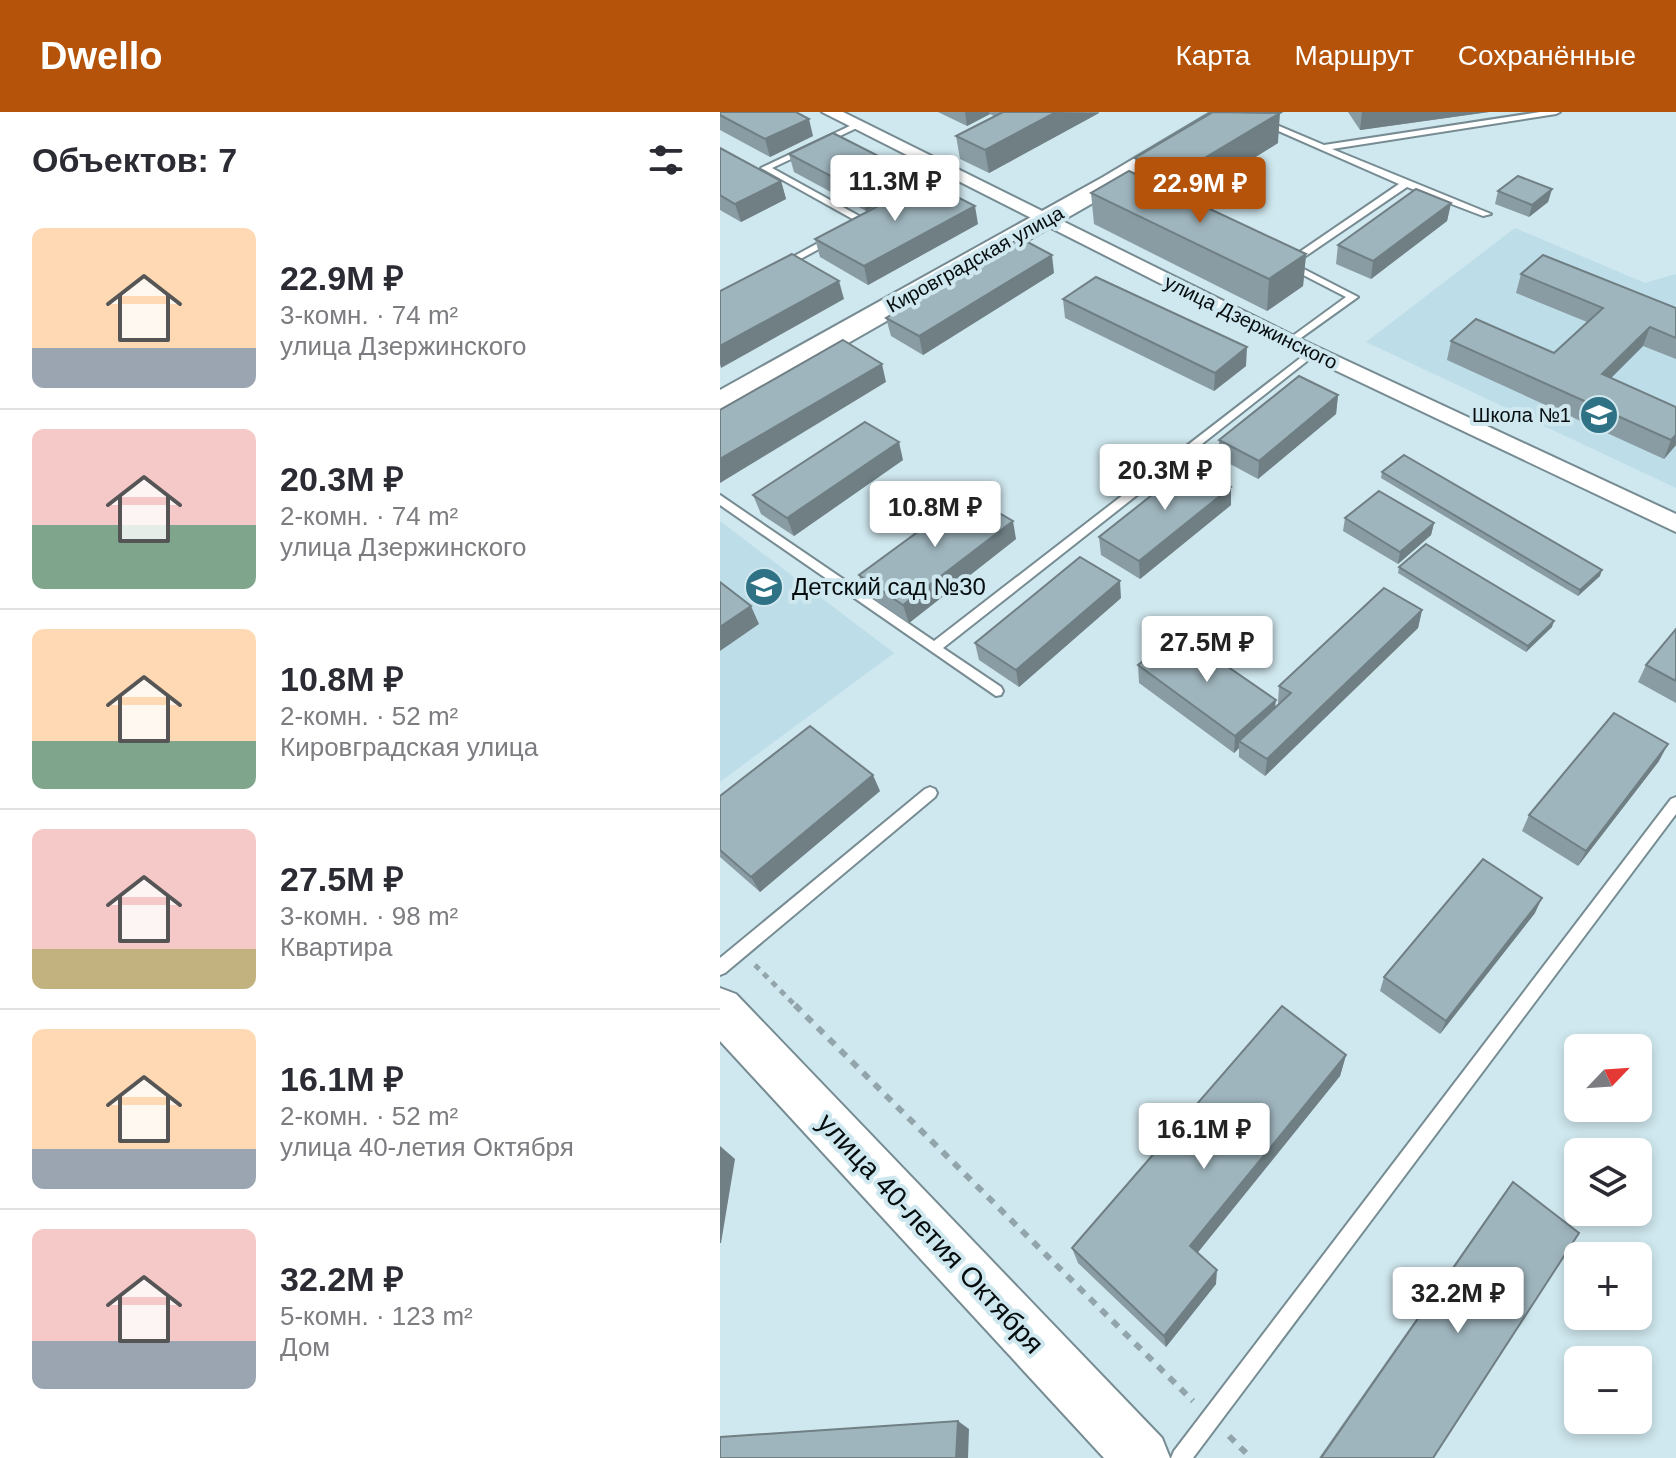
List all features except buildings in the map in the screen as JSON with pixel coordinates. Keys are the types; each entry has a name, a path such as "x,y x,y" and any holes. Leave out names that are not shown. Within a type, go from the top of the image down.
{"street":[{"name":"улица Дзержинского","path":"830,112 1291,342 1676,524"},
{"name":"Кировградская улица","path":"720,403 1044,220 1118,185 1229,112"},
{"name":"улица 40-летия Октября","path":"720,1009 1142,1458"}],"lane":[{"path":"1239,112 1406,184 1486,214"},
{"path":"1322,148 1556,112"},
{"path":"852,229 865,222 765,168 857,126"},
{"path":"1287,264 1406,184"},
{"path":"773,270 838,236"},
{"path":"1274,258 1353,297 1291,342"},
{"path":"935,647 1312,352"},
{"path":"720,499 996,691"},
{"path":"720,968 930,793"},
{"path":"1181,1458 1676,803"}],"path":[{"path":"741,951 1205,1413"},
{"path":"1217,1424 1251,1458"}],"shaded area":[{"name":"Школа №1","path":"1515,228 1645,283 1676,274 1676,488 1366,342"},
{"name":"Детский сад №30","path":"720,521 894,653 720,782"}],"place":[{"name":"Школа №1","path":"1599,415"},
{"name":"Детский сад №30","path":"764,587"}]}
